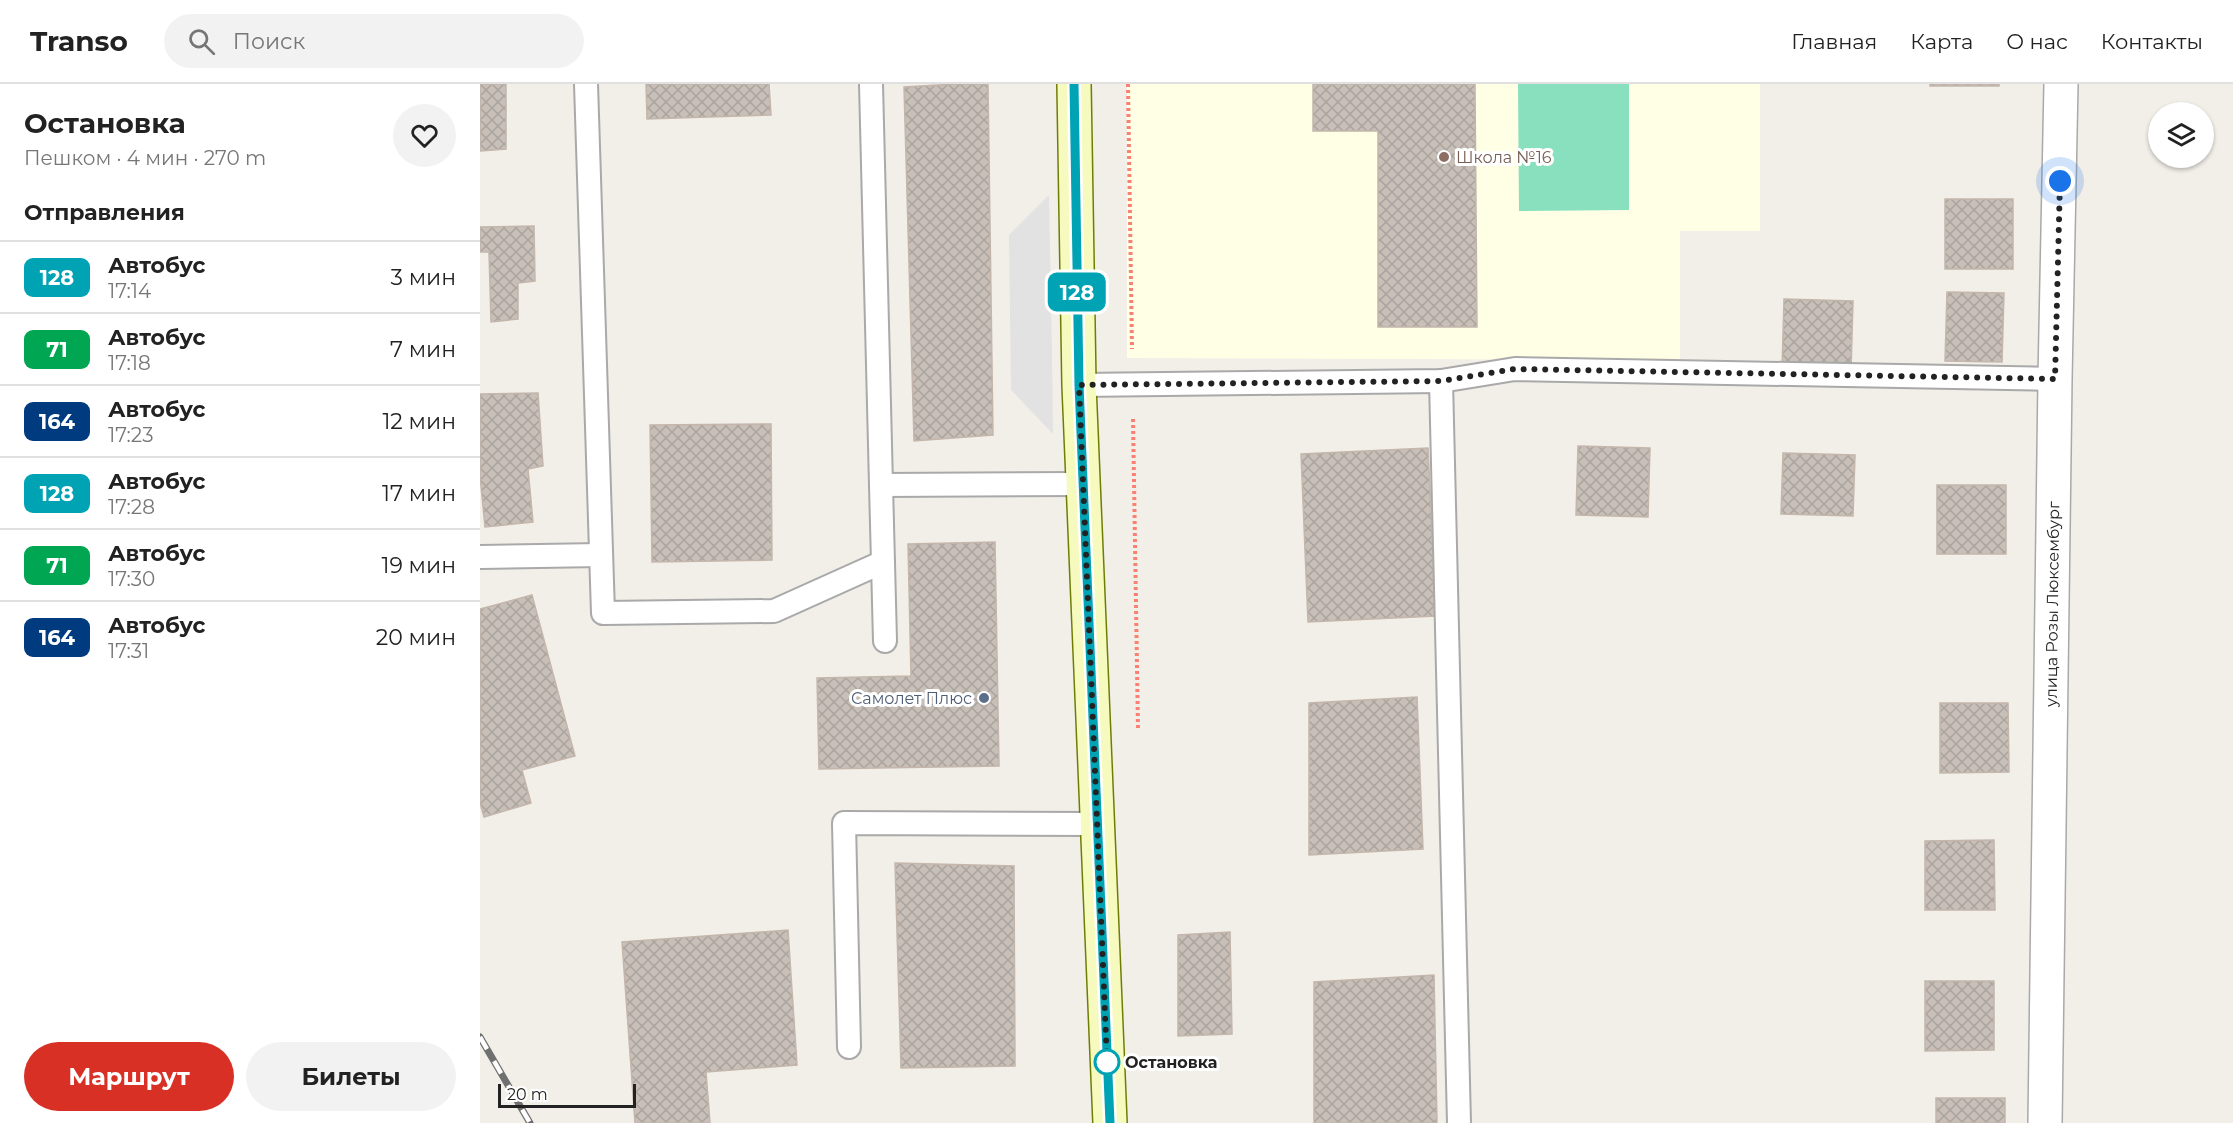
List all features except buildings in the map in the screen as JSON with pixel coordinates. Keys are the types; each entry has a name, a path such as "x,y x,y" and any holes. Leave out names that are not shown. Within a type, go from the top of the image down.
{"street":[{"path":"1074,84 1079,385 1110,1123"},
{"name":"улица Розы Люксембург","path":"2045,1123 2061,84"}],"lane":[{"path":"586,84 603,613 774,611 883,562"},
{"path":"871,84 885,641"},
{"path":"1079,385 1441,381 1515,369 2055,379"},
{"path":"1441,381 1460,1123"},
{"path":"881,485 1083,484"},
{"path":"480,557 601,555"},
{"path":"849,1047 844,822 1097,825"}],"path":[{"path":"1128,84 1138,740"}],"shaded area":[{"name":"Школа №16","path":"1127,84 1760,84 1760,231 1680,231 1680,360 1127,358"},
{"path":"1049,195 1053,434 1011,390 1009,235"}],"green space":[{"path":"1518,84 1629,84 1629,210 1519,211"}],"railway":[{"path":"480,1037 530,1123"}],"bus line":[{"name":"128","path":"1074,84 1079,385 1110,1123"}],"place":[{"name":"Школа №16","path":"1444,157"},
{"name":"Самолет Плюс","path":"984,698"},
{"name":"Остановка","path":"1107,1062"}],"route":[{"path":"1107,1062 1079,385 1441,381 1515,369 2055,379 2060,181"}]}
